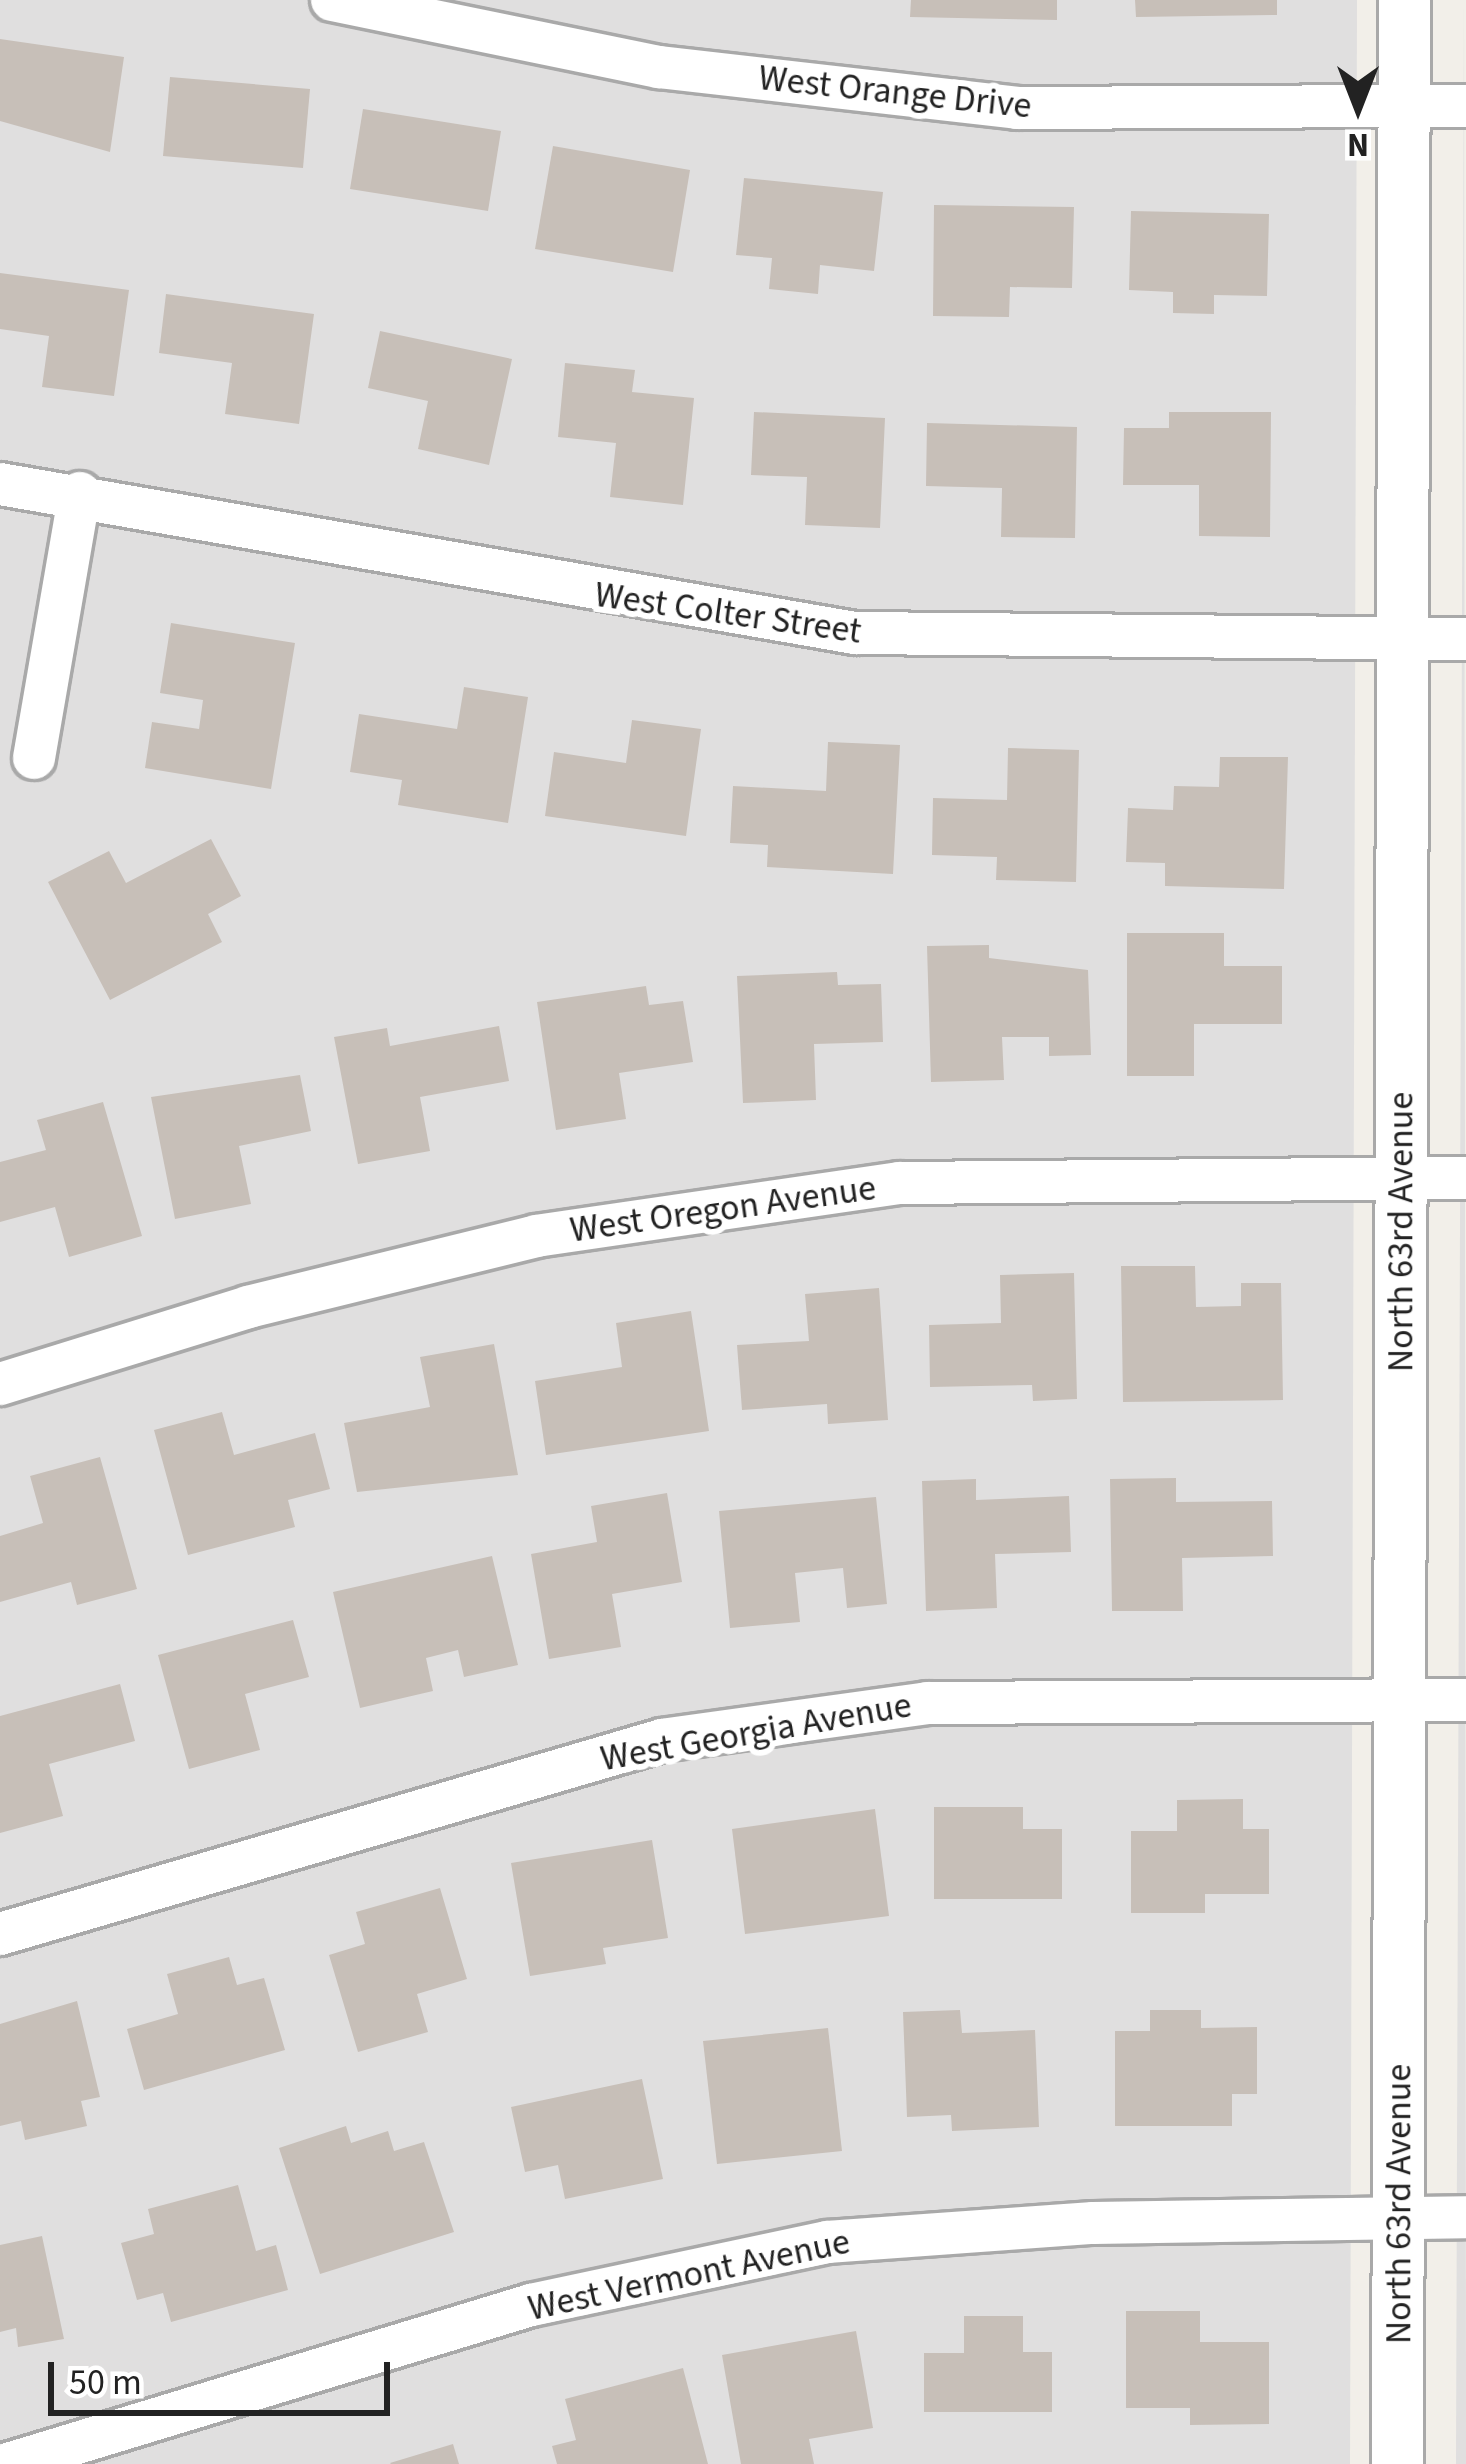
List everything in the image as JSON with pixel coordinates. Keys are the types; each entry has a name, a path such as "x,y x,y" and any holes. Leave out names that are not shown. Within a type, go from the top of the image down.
{"street":[{"name":"West Orange Drive","path":"332,0 659,67 1017,107 1402,110 1466,106"},
{"name":"North 63rd Avenue","path":"1397,2464 1404,0"},
{"name":"West Colter Street","path":"0,484 80,493 511,581 855,633 1466,639"},
{"path":"34,758 80,493"},
{"name":"West Oregon Avenue","path":"0,1384 248,1306 536,1236 899,1183 1466,1178"},
{"name":"West Georgia Avenue","path":"0,1934 662,1740 927,1703 1466,1700"},
{"name":"West Vermont Avenue","path":"8,2464 531,2306 827,2242 1466,2217"}],"shaded area":[{"path":"0,0 1357,0 1350,2464 0,2464"},
{"path":"1464,0 1466,2464 1456,2464"}],"building":[{"path":"911,0 1057,0 1057,20 910,17"},
{"path":"1135,0 1277,0 1277,15 1136,17"},
{"path":"0,39 124,57 110,152 0,121"},
{"path":"170,77 310,89 303,168 163,156"},
{"path":"363,109 501,131 488,211 350,189"},
{"path":"553,146 690,170 673,272 535,249"},
{"path":"744,178 883,192 874,271 820,265 818,294 769,289 772,258 736,255"},
{"path":"934,205 1074,207 1072,288 1010,287 1009,317 933,316"},
{"path":"1131,211 1269,214 1267,296 1214,295 1214,314 1173,313 1173,292 1129,290"},
{"path":"0,273 129,290 114,396 42,387 49,336 0,329"},
{"path":"166,294 314,314 299,424 225,414 232,363 159,353"},
{"path":"380,331 512,359 489,465 418,449 428,401 368,388"},
{"path":"565,363 635,370 632,392 694,398 683,505 610,497 616,443 558,437"},
{"path":"754,412 885,418 880,528 805,525 807,477 751,475"},
{"path":"1169,412 1271,412 1270,537 1199,536 1199,485 1123,485 1124,428 1169,428"},
{"path":"927,423 1077,427 1075,538 1001,537 1002,488 926,486"},
{"path":"171,623 295,643 271,789 145,768 152,722 199,729 203,700 160,693"},
{"path":"464,687 528,697 508,823 398,805 402,780 350,772 359,714 457,729"},
{"path":"632,720 701,729 686,836 545,816 554,752 626,763"},
{"path":"828,742 900,745 893,874 767,867 768,845 730,843 733,786 826,791"},
{"path":"1008,748 1079,750 1076,882 996,880 997,857 932,855 933,798 1007,800"},
{"path":"1220,757 1288,757 1284,889 1165,886 1165,863 1126,862 1128,808 1173,810 1174,786 1219,787"},
{"path":"211,839 241,896 208,914 222,942 110,1000 48,882 109,851 126,883"},
{"path":"1127,933 1224,933 1224,966 1282,966 1282,1024 1194,1024 1194,1076 1127,1076"},
{"path":"989,945 989,958 1088,970 1091,1055 1049,1056 1049,1037 1002,1037 1004,1080 931,1082 927,946"},
{"path":"837,972 838,985 881,984 883,1042 814,1044 816,1100 743,1103 737,976"},
{"path":"646,986 649,1005 683,1001 693,1062 619,1073 626,1119 556,1130 537,1002"},
{"path":"499,1026 509,1081 420,1097 430,1151 358,1164 334,1037 387,1028 390,1046"},
{"path":"300,1075 311,1131 239,1146 251,1204 175,1219 151,1097"},
{"path":"103,1102 142,1236 69,1257 55,1207 0,1222 0,1162 46,1150 37,1120"},
{"path":"1121,1266 1195,1266 1196,1307 1241,1306 1241,1283 1281,1283 1283,1400 1123,1402"},
{"path":"1074,1273 1077,1399 1033,1401 1032,1385 930,1387 929,1325 1001,1323 1000,1275"},
{"path":"879,1288 888,1420 828,1424 827,1404 742,1410 737,1345 809,1341 805,1294"},
{"path":"691,1311 709,1431 546,1455 535,1381 622,1367 616,1323"},
{"path":"494,1344 518,1475 357,1492 344,1423 430,1407 420,1357"},
{"path":"222,1412 234,1455 315,1433 330,1489 288,1500 295,1527 188,1555 154,1430"},
{"path":"100,1457 137,1589 77,1605 71,1582 0,1602 0,1536 43,1523 30,1476"},
{"path":"1176,1478 1176,1502 1272,1501 1273,1556 1182,1558 1183,1611 1112,1611 1110,1479"},
{"path":"976,1479 976,1500 1069,1496 1071,1552 995,1554 997,1608 926,1611 922,1481"},
{"path":"667,1493 682,1582 612,1594 621,1647 549,1659 531,1554 597,1542 591,1506"},
{"path":"876,1497 887,1604 847,1608 843,1568 795,1573 800,1622 730,1628 719,1511"},
{"path":"492,1556 518,1665 464,1677 458,1650 426,1658 433,1691 360,1708 333,1592"},
{"path":"293,1620 309,1677 245,1694 260,1750 189,1769 158,1655"},
{"path":"120,1684 135,1741 49,1764 63,1816 0,1833 0,1716"},
{"path":"1243,1799 1243,1829 1269,1829 1269,1894 1205,1894 1205,1913 1131,1913 1131,1831 1177,1831 1177,1800"},
{"path":"934,1807 1023,1807 1023,1829 1062,1829 1062,1899 934,1899"},
{"path":"875,1809 889,1916 745,1934 732,1829"},
{"path":"652,1840 668,1938 603,1948 606,1964 530,1976 511,1863"},
{"path":"440,1888 467,1979 417,1994 428,2032 358,2052 329,1955 365,1944 356,1912"},
{"path":"229,1957 237,1985 264,1978 285,2050 144,2090 127,2029 178,2014 167,1974"},
{"path":"77,2001 100,2097 81,2101 87,2126 25,2140 21,2121 0,2126 0,2024"},
{"path":"960,2010 962,2033 1035,2030 1039,2127 952,2131 951,2115 907,2117 903,2012"},
{"path":"1150,2010 1201,2010 1201,2028 1257,2027 1257,2094 1232,2094 1232,2126 1115,2126 1115,2031 1150,2031"},
{"path":"828,2028 842,2151 717,2164 703,2041"},
{"path":"642,2079 663,2179 565,2199 558,2165 525,2172 511,2107"},
{"path":"346,2126 351,2143 388,2131 394,2151 424,2142 454,2232 320,2274 279,2148"},
{"path":"238,2185 256,2251 276,2245 288,2290 171,2322 163,2293 137,2300 121,2243 154,2234 148,2209"},
{"path":"42,2236 64,2339 18,2347 16,2328 0,2332 0,2245"},
{"path":"1126,2311 1200,2311 1200,2342 1269,2342 1269,2424 1190,2425 1190,2408 1126,2408"},
{"path":"964,2316 1023,2316 1023,2352 1052,2352 1052,2412 924,2412 924,2353 964,2353"},
{"path":"856,2331 873,2428 809,2439 814,2464 741,2464 722,2355"},
{"path":"683,2368 708,2464 557,2464 552,2446 576,2440 565,2399"},
{"path":"453,2444 459,2464 390,2463"}]}
